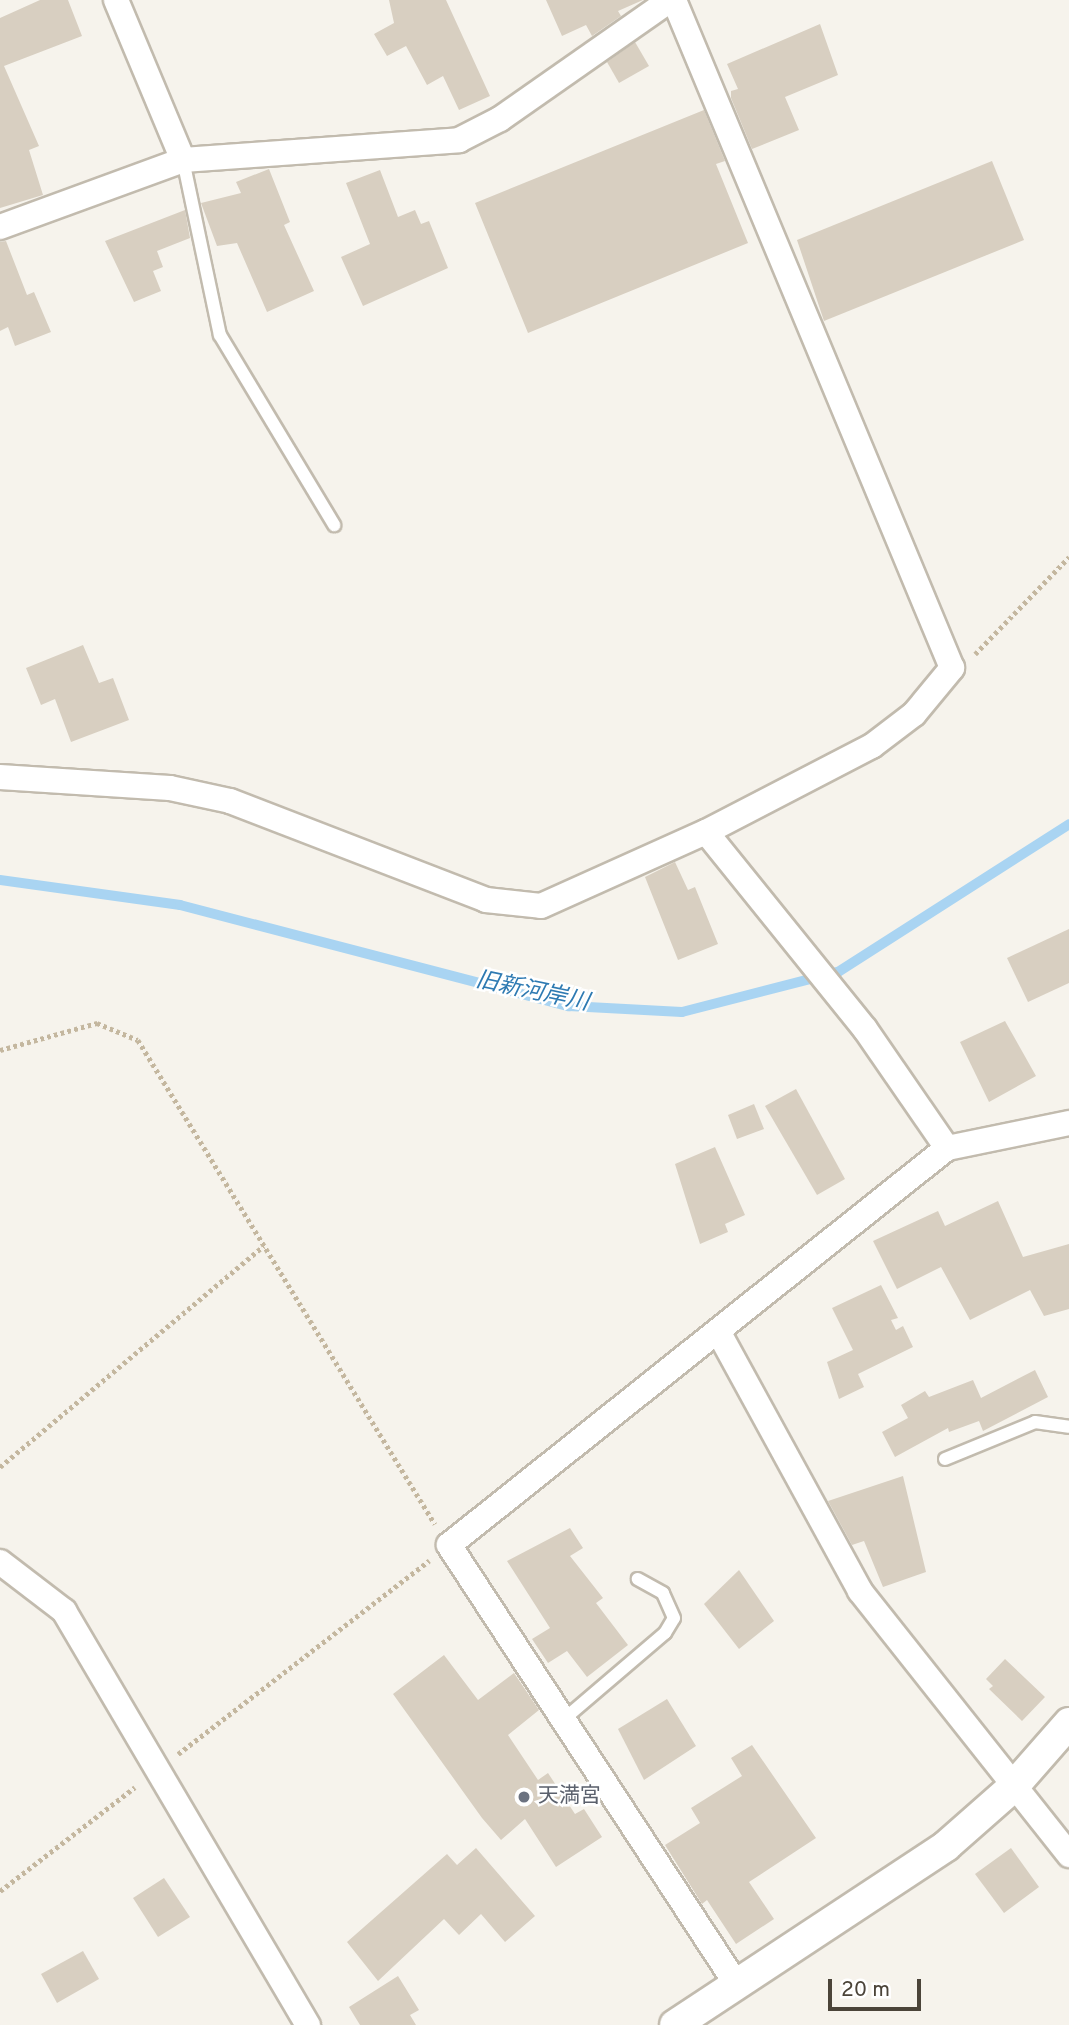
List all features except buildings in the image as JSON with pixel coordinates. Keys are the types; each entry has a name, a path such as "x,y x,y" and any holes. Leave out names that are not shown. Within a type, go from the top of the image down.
{"street":[{"path":"116,0 183,160"},
{"path":"0,227 183,160 459,140 500,119 672,0 952,668 914,714 872,746 706,832 541,906 486,900 230,801 170,788 0,777"},
{"path":"706,832 865,1029 947,1148"},
{"path":"737,1985 449,1545 719,1334 947,1148 1069,1122"},
{"path":"719,1334 860,1591 1069,1856"},
{"path":"0,1562 64,1611 308,2025"},
{"path":"675,2025 895,1883 1013,1787 1069,1723"}],"lane":[{"path":"183,160 220,335 334,525"},
{"path":"945,1459 1035,1422 1069,1427"},
{"path":"563,1720 665,1633 674,1618 663,1593 638,1579"}],"path":[{"path":"952,668 977,653 1069,557"},
{"path":"0,1050 97,1023 138,1040 263,1247 449,1545 0,1891"},
{"path":"0,1467 263,1247"}],"waterway":[{"name":"旧新河岸川","path":"0,880 180,905 569,1006 682,1012 838,972 1069,824"}],"place":[{"name":"天満宮","path":"524,1797"}]}
